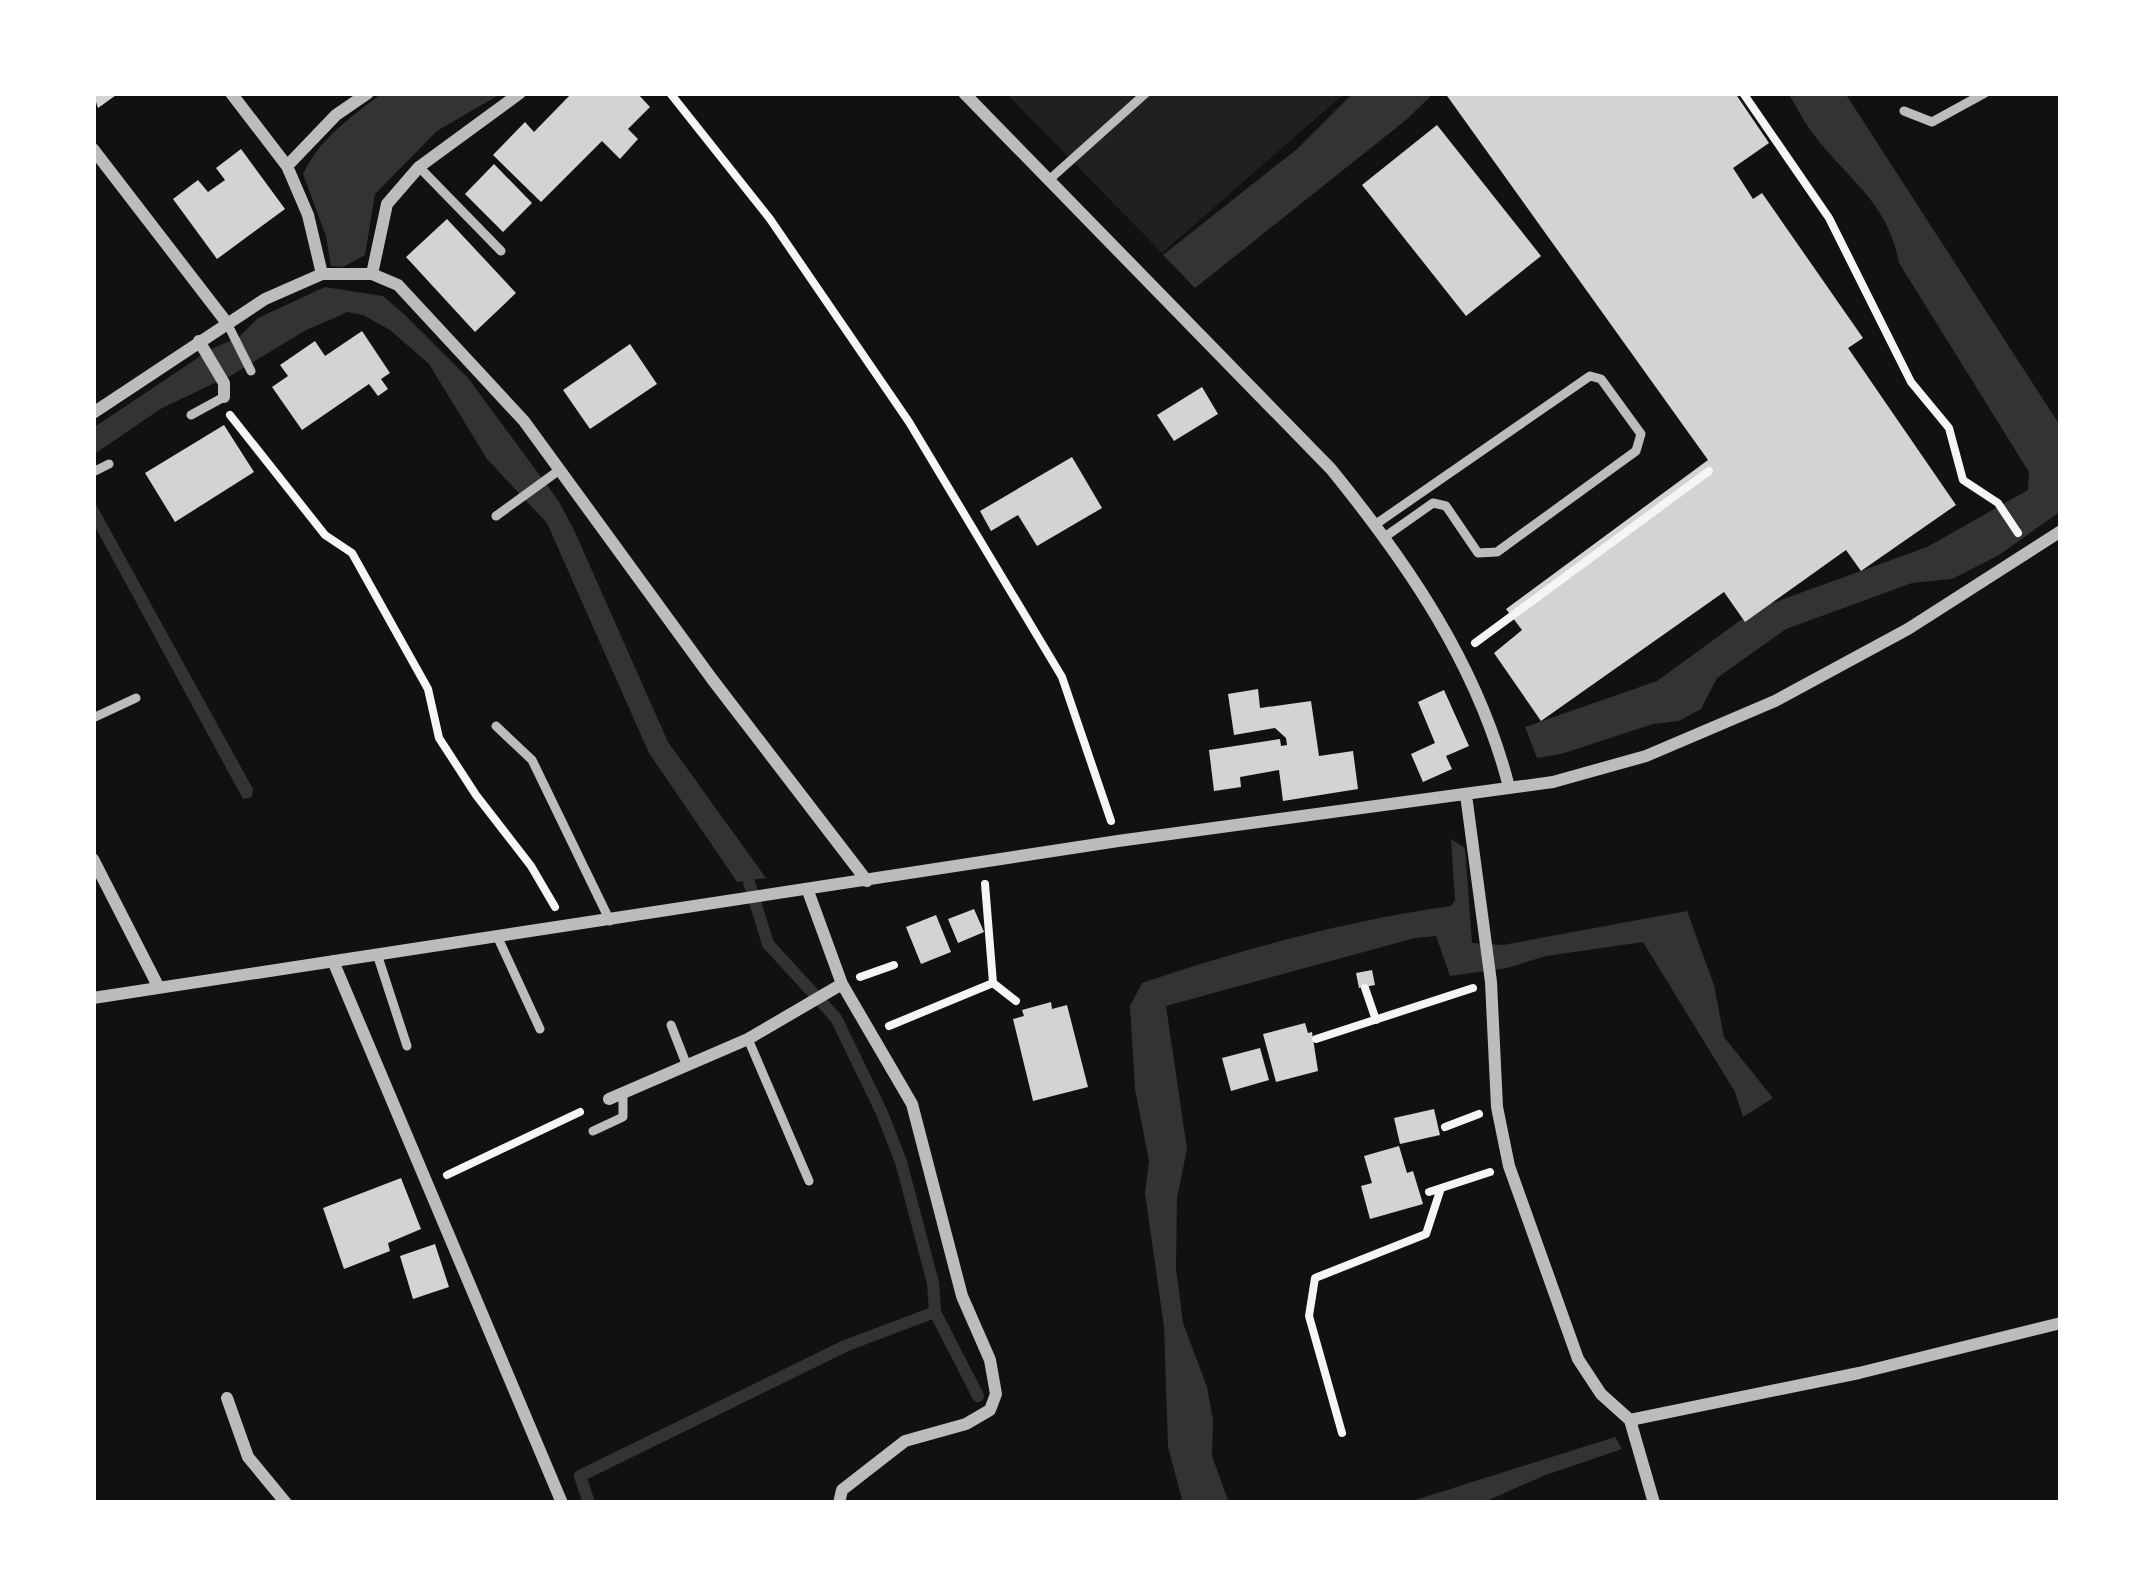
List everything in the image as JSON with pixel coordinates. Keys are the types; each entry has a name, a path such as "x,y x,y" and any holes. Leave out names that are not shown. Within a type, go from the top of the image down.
{"street":[{"path":"231,93 287,166 308,215 322,274"},
{"path":"287,166 336,115 368,93"},
{"path":"372,274 387,204 419,167 520,93"},
{"path":"964,93 1331,469 1386,536 1460,655 1495,733 1509,787"},
{"path":"93,149 229,328"},
{"path":"93,413 203,346 265,299 322,274 372,274 398,285 524,421 554,474 867,881"},
{"path":"203,346 224,390"},
{"path":"93,998 1118,841 1553,782 1702,735 1810,683 1908,629 2061,531"},
{"path":"1466,795 1491,982 1494,1075 1508,1166 1578,1359 1601,1394 1630,1420 1654,1503"},
{"path":"93,859 158,986"},
{"path":"808,891 837,987 871,1034 911,1104 962,1296 990,1360 996,1394 990,1410 966,1424 905,1441 842,1490 839,1503"},
{"path":"333,961 562,1503"},
{"path":"609,1099 748,1039 837,987"},
{"path":"1630,1420 2061,1323"},
{"path":"227,1398 248,1457 286,1503"}],"lane":[{"path":"1050,179 1146,93"},
{"path":"1904,111 1932,122 1984,93"},
{"path":"419,167 501,251"},
{"path":"229,328 251,371"},
{"path":"1376,524 1590,376 1601,379 1641,434 1636,452 1497,552 1478,554 1446,506 1433,502 1386,536"},
{"path":"191,415 224,390"},
{"path":"93,468 109,464"},
{"path":"496,516 554,474"},
{"path":"93,718 136,698"},
{"path":"496,726 532,760 610,921"},
{"path":"498,938 540,1029"},
{"path":"377,954 407,1046"},
{"path":"671,1025 687,1066"},
{"path":"748,1039 809,1181"},
{"path":"593,1131 623,1117 623,1094"}],"path":[{"path":"670,93 770,219 909,422 1061,677 1118,841"},
{"path":"1743,93 1829,218 1911,382 1949,428 1964,480 1998,503 2022,541"},
{"path":"224,390 225,408 325,535 352,553 428,689 439,738 531,866 554,903 560,925"},
{"path":"1460,655 1709,471"},
{"path":"983,865 993,983 1016,1001"},
{"path":"1316,1040 1491,982"},
{"path":"871,1034 993,983"},
{"path":"1365,988 1376,1020"},
{"path":"425,1185 609,1099"},
{"path":"1429,1192 1508,1166"},
{"path":"1342,1433 1309,1316 1315,1278 1426,1234 1441,1188"}],"shaded area":[{"path":"382,93 502,93 437,131 375,194 365,255 343,267 331,266 326,236 303,174 327,139"},
{"path":"1006,93 1345,93 1162,253"},
{"path":"1353,93 1434,93 1195,288 1163,255 1297,149"},
{"path":"1788,93 1845,93 2061,427 2061,511 1999,555 1952,579 1912,583 1786,629 1717,678 1701,709 1679,721 1653,724 1537,758 1525,727 1657,681 1756,609 1927,547 2028,490 2029,472 1899,263 1886,224 1810,130"},
{"path":"325,287 383,296 468,378 558,500 668,742 766,878 737,882 649,753 547,523 487,459 429,364 390,330 347,312 162,408 93,455 93,428 211,349 239,337 258,318"},
{"path":"93,499 253,789 252,797 243,799 93,523"},
{"path":"1451,839 1465,848 1472,943 1503,945 1687,911 1714,985 1724,1037 1773,1098 1743,1117 1735,1092 1643,942 1450,976 1436,936 1415,938 1166,1006 1187,1149 1177,1198 1176,1268 1183,1323 1207,1387 1212,1456 1229,1503 1183,1503 1168,1447 1164,1327 1145,1193 1149,1161 1135,1089 1130,1006 1142,983 1180,971 1333,928 1451,906 1455,900"},
{"path":"1615,1437 1622,1449 1482,1503 1406,1503"}],"building":[{"path":"93,93 119,93 98,108"},
{"path":"572,93 637,93 650,107 628,129 638,139 620,159 602,141 541,202 493,155 525,122 534,132"},
{"path":"1445,93 1735,93 1769,143 1733,168 1753,199 1762,193 1863,338 1848,348 1956,505 1861,571 1846,550 1745,622 1724,592 1541,721 1494,653 1522,630 1506,609 1708,460"},
{"path":"1437,125 1541,256 1466,316 1362,185"},
{"path":"241,149 285,209 217,259 173,199 198,180 208,192 225,180 216,168"},
{"path":"494,164 532,203 503,232 465,194"},
{"path":"447,219 516,293 475,332 406,257"},
{"path":"362,331 390,373 381,379 388,389 378,396 369,384 302,430 272,387 288,376 280,365 315,341 325,356"},
{"path":"630,344 657,384 590,429 563,390"},
{"path":"1202,387 1218,414 1174,441 1157,415"},
{"path":"224,425 254,472 175,522 145,473"},
{"path":"1072,457 1102,508 1037,546 1018,515 991,531 980,511"},
{"path":"1258,689 1260,708 1311,701 1319,756 1353,751 1358,789 1283,801 1279,770 1240,777 1241,787 1214,791 1209,750 1280,739 1281,746 1287,745 1275,728 1234,735 1228,694"},
{"path":"1444,690 1469,746 1446,756 1452,769 1423,782 1411,754 1435,743 1418,702"},
{"path":"974,909 984,932 958,943 948,919"},
{"path":"936,915 951,952 921,964 906,927"},
{"path":"1372,970 1375,985 1359,988 1356,973"},
{"path":"1051,1002 1052,1009 1067,1005 1088,1087 1033,1101 1013,1019 1024,1016 1022,1010"},
{"path":"1305,1023 1308,1033 1312,1032 1318,1071 1276,1082 1263,1034"},
{"path":"1260,1048 1269,1080 1231,1091 1222,1058"},
{"path":"1434,1109 1440,1135 1400,1144 1394,1118"},
{"path":"1399,1146 1423,1204 1370,1219 1361,1186 1372,1183 1364,1156"},
{"path":"401,1178 421,1229 388,1243 390,1251 344,1269 323,1208"},
{"path":"435,1244 449,1287 413,1299 400,1256"}],"waterway":[{"path":"745,869 768,944 836,1018 882,1113 901,1162 933,1283 935,1312 978,1396"},
{"path":"589,1503 580,1476 845,1346 935,1312"}]}
